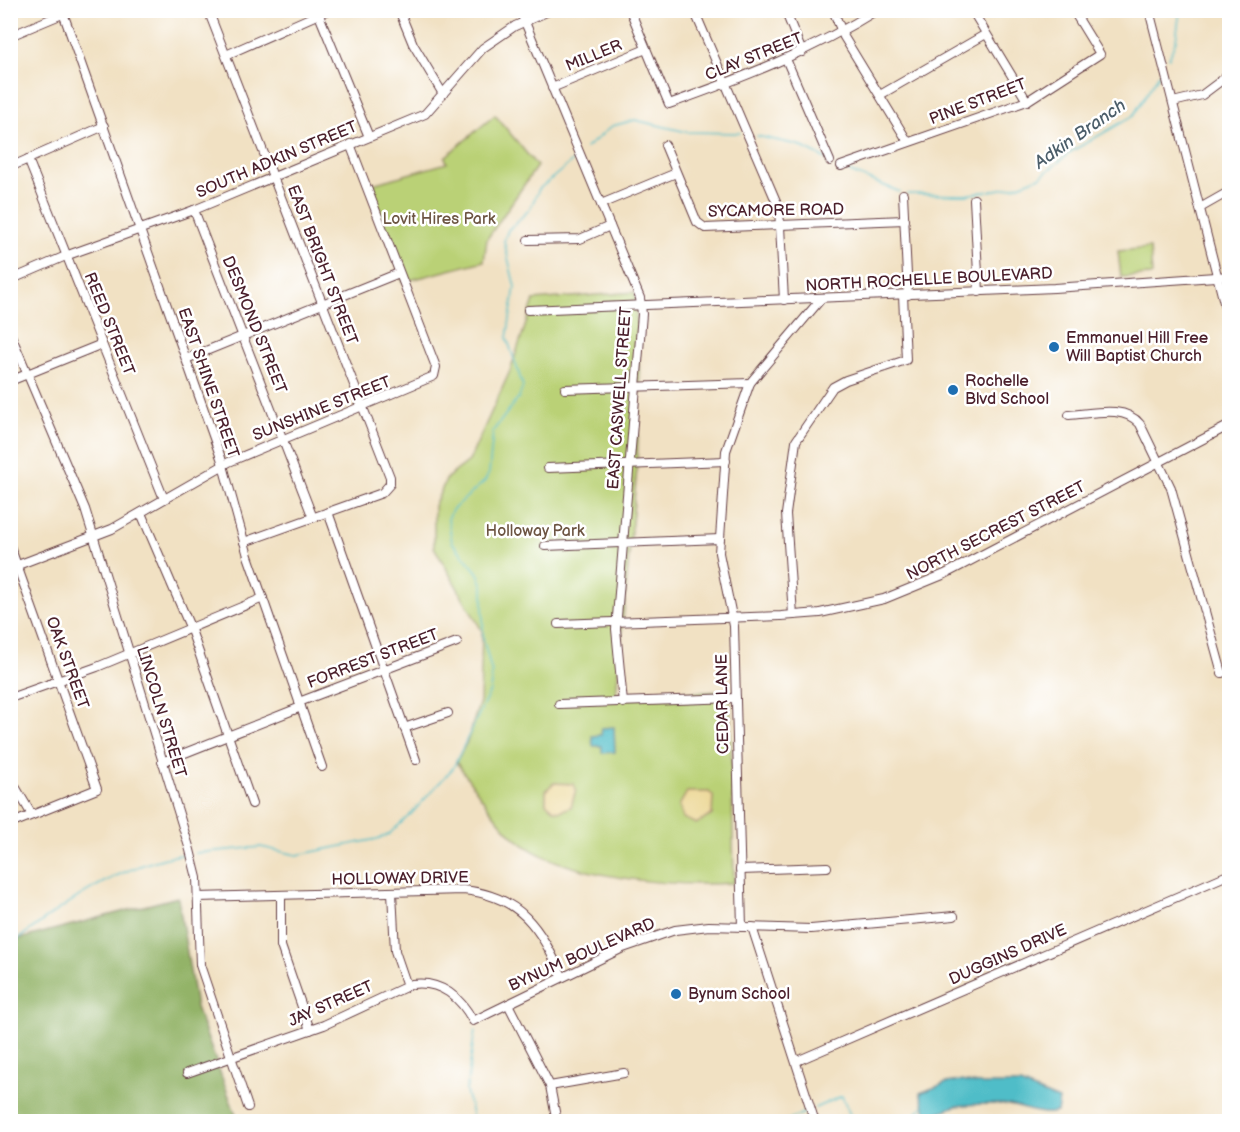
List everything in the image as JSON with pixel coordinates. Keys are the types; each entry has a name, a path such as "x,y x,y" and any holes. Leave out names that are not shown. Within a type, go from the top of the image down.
{"street":[{"name":"EAST BRIGHT STREET","path":"208,10 390,477 390,484 382,493 328,512"},
{"path":"226,54 328,10"},
{"path":"399,10 413,44 443,94"},
{"name":"EAST CASWELL STREET","path":"520,10 640,298 636,387 617,622 623,703"},
{"name":"SOUTH ADKIN STREET","path":"10,280 68,255 194,210 424,114 483,48 525,22 551,10"},
{"path":"630,10 646,49"},
{"path":"694,10 779,208 784,300"},
{"path":"784,10 802,52"},
{"path":"833,10 842,33 908,142 841,166"},
{"name":"CLAY STREET","path":"646,49 669,104 726,84 802,52 842,33 877,10"},
{"path":"972,10 1027,101"},
{"name":"PINE STREET","path":"908,142 1027,101 1100,54 1073,10"},
{"path":"1149,10 1230,326"},
{"path":"10,36 66,12"},
{"name":"EAST SHINE STREET","path":"66,12 223,465 244,542 322,767"},
{"path":"319,15 369,136"},
{"path":"880,95 986,34"},
{"name":"MILLER","path":"552,88 646,49"},
{"path":"786,59 830,161"},
{"path":"1173,102 1202,95 1230,74"},
{"path":"10,167 104,126"},
{"path":"186,359 399,273 350,144"},
{"name":"SYCAMORE ROAD","path":"665,145 697,222 705,228 905,220"},
{"name":"REED STREET","path":"28,159 164,499"},
{"path":"601,204 676,173"},
{"path":"1200,208 1230,191"},
{"path":"793,615 786,514 796,441 833,387 846,380 906,360 903,194"},
{"path":"974,199 980,292"},
{"name":"DESMOND STREET","path":"194,210 313,518"},
{"path":"528,240 580,239 610,226"},
{"name":"SUNSHINE STREET","path":"14,567 94,537 141,513 223,465 434,376 436,367 399,273"},
{"name":"NORTH ROCHELLE BOULEVARD","path":"528,310 980,292 1230,276"},
{"name":"CEDAR LANE","path":"742,927 732,618 719,553 726,451 750,383 821,298"},
{"name":"LINCOLN STREET","path":"10,333 73,479 94,537 191,854 197,878 200,965 248,1107"},
{"path":"10,381 102,344"},
{"path":"565,389 750,383"},
{"path":"1069,415 1120,412 1132,415 1140,424 1171,488 1222,673"},
{"name":"NORTH SECREST STREET","path":"558,624 793,615 855,607 926,583 1230,425"},
{"path":"548,468 726,461"},
{"path":"244,542 328,512 416,760"},
{"path":"141,513 190,627 252,804"},
{"path":"545,546 720,538"},
{"name":"OAK STREET","path":"10,546 14,567 59,681 97,789 32,815"},
{"path":"10,698 59,681 263,598"},
{"name":"FORREST STREET","path":"162,762 383,668 457,642"},
{"path":"559,704 736,698"},
{"path":"404,728 448,713"},
{"path":"10,778 32,815 10,824"},
{"path":"740,870 827,867"},
{"name":"DUGGINS DRIVE","path":"797,1061 1230,874"},
{"name":"HOLLOWAY DRIVE","path":"198,897 463,890 504,902 527,918 542,933 562,976"},
{"path":"392,892 395,951 407,986"},
{"path":"280,895 281,946 310,1030"},
{"path":"742,927 810,929 954,916"},
{"name":"BYNUM BOULEVARD","path":"473,1021 562,976 651,937 675,930 710,926 742,927"},
{"path":"752,927 815,1122"},
{"name":"JAY STREET","path":"187,1073 310,1030 407,986 423,983 448,991 460,1001 473,1021"},
{"path":"508,1004 550,1086 556,1122"},
{"path":"550,1086 624,1073"}],"green space":[{"name":"Lovit Hires Park","path":"495,115 537,166 487,239 484,261 403,282 369,185 447,163 445,157"},
{"path":"1150,248 1152,275 1121,277 1118,251"},
{"name":"Holloway Park","path":"635,292 640,384 637,469 616,695 730,691 734,883 651,881 589,871 560,863 535,852 507,831 456,762 467,742 480,701 482,631 434,547 434,506 447,478 469,461 510,371 534,300"},
{"path":"178,897 196,1007 238,1121 11,1122 11,941"}],"sand":[{"path":"554,783 573,784 576,789 571,807 560,811 554,810 546,803 546,790"},
{"path":"687,792 709,792 713,796 712,815 696,824 683,818 679,806"}],"water":[{"path":"614,727 615,752 602,753 602,746 593,746 592,736 601,735 602,728"},
{"path":"960,1081 979,1084 1020,1084 1059,1100 1057,1112 1042,1113 1014,1106 978,1104 962,1105 938,1112 926,1112 920,1093 946,1083"}],"waterway":[{"name":"Adkin Branch","path":"1169,58 1176,40 1180,10"},
{"name":"Adkin Branch","path":"907,194 965,195 1013,187 1040,177 1072,151 1133,116 1159,74"},
{"name":"Adkin Branch","path":"586,148 612,126 635,120 687,132 740,133"},
{"name":"Adkin Branch","path":"757,136 798,145 826,159"},
{"name":"Adkin Branch","path":"195,853 261,847 297,855 377,839 388,835 411,814 453,768 490,691 492,673 483,638 483,586 478,573 452,542 448,519 452,510 485,481 489,473 493,431 519,397 523,386 507,338 515,287 504,241 508,230 530,209 539,189 575,159"},
{"name":"Adkin Branch","path":"843,169 900,192"},
{"name":"Adkin Branch","path":"10,945 72,901 116,876 139,866 187,854"},
{"path":"474,1122 466,1091 475,1030"},
{"path":"815,1108 842,1096 853,1122"},
{"path":"909,1122 923,1106"},
{"path":"784,1122 808,1111"}],"place":[{"name":"Emmanuel Hill Free Will Baptist Church","path":"1054,347"},
{"name":"Rochelle Blvd School","path":"953,390"},
{"name":"Bynum School","path":"676,994"}]}
